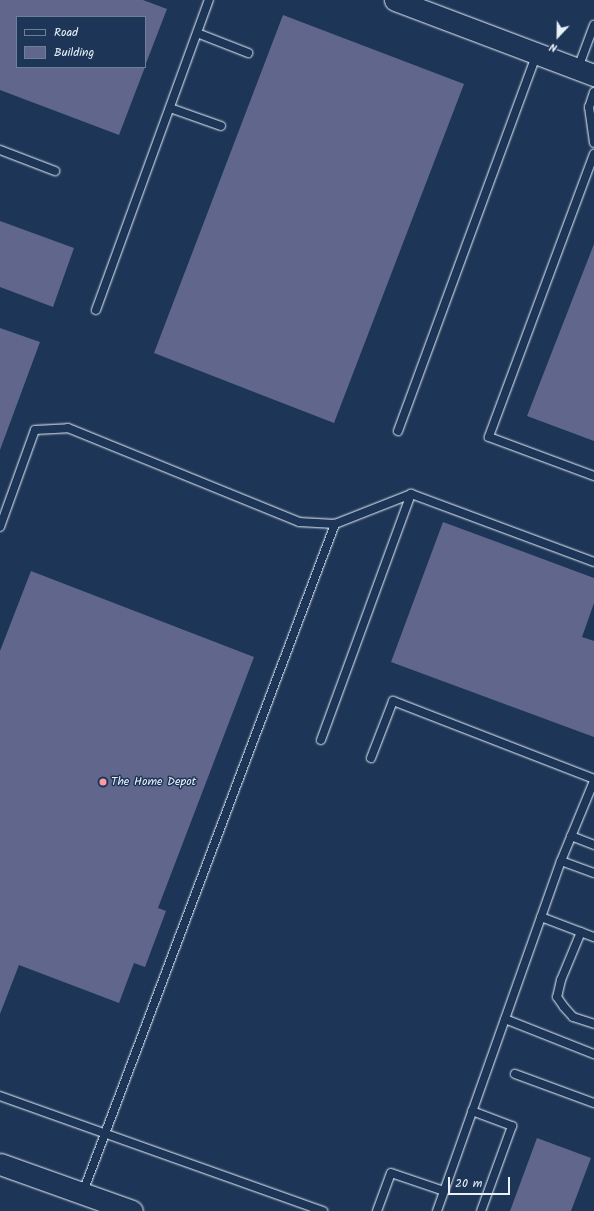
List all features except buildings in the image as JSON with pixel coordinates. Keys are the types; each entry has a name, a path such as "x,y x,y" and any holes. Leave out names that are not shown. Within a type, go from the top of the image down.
{"street":[{"path":"395,0 586,72"},
{"path":"0,1164 83,1192 132,1211"}],"lane":[{"path":"96,310 210,0"},
{"path":"586,72 594,25"},
{"path":"197,33 248,53"},
{"path":"398,431 537,54"},
{"path":"594,92 589,108 594,143"},
{"path":"170,108 221,126"},
{"path":"0,150 55,171"},
{"path":"594,154 489,437 594,476"},
{"path":"0,527 35,430 68,428 299,522 335,524 411,494 594,562"},
{"path":"321,740 411,494"},
{"path":"83,1192 335,524"},
{"path":"371,758 393,701 594,780 561,861 437,1211"},
{"path":"571,836 594,845"},
{"path":"561,861 594,873"},
{"path":"541,917 594,937"},
{"path":"580,932 561,980 557,997 564,1007 574,1016 594,1024"},
{"path":"505,1020 594,1054"},
{"path":"515,1074 594,1103"},
{"path":"0,1096 323,1211"},
{"path":"472,1111 512,1126 481,1211"},
{"path":"377,1211 391,1173 444,1191"}],"place":[{"name":"The Home Depot","path":"103,782"}]}
